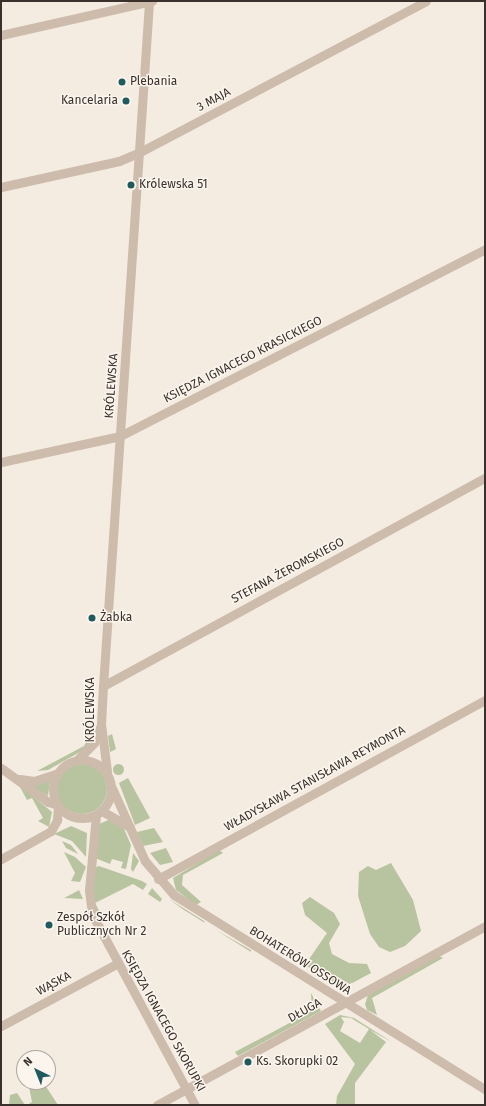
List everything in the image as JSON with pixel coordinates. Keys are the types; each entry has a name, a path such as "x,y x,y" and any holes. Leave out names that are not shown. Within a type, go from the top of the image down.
{"street":[{"name":"3 MAJA","path":"1,187 119,162 426,1"},
{"name":"KRÓLEWSKA","path":"107,771 101,724 103,686 150,2"},
{"path":"1,35 138,3 150,2"},
{"name":"KSIĘDZA IGNACEGO KRASICKIEGO","path":"1,462 120,436 485,249"},
{"name":"STEFANA ŻEROMSKIEGO","path":"103,686 485,478"},
{"name":"WŁADYSŁAWA STANISŁAWA REYMONTA","path":"158,879 485,700"},
{"path":"16,778 34,781 58,773 77,760 94,743 101,724"},
{"path":"77,760 95,762 107,771 112,788 99,813"},
{"path":"1,768 48,802 80,818 92,833"},
{"path":"1,859 51,831 57,820 56,805 52,788 58,773"},
{"name":"BOHATERÓW OSSOWA","path":"112,788 140,852 158,879 194,909 485,1089"},
{"path":"80,818 99,813 130,827"},
{"name":"KSIĘDZA IGNACEGO SKORUPKI","path":"99,813 92,833 89,905 118,963 195,1105"},
{"name":"DŁUGA","path":"157,1105 485,926"},
{"name":"WĄSKA","path":"1,1026 118,963"}],"green space":[{"path":"96,725 87,748 48,770 37,771 84,746"},
{"path":"112,734 116,749 110,752 108,736"},
{"path":"118,763 122,765 124,769 122,773 118,775 114,773 112,769 114,765"},
{"path":"77,764 87,764 100,771 107,784 107,794 100,807 87,814 77,814 68,810 61,803 57,794 57,784 61,775 68,768"},
{"path":"128,778 150,818 135,825 119,783"},
{"path":"50,780 48,796 32,787 32,785"},
{"path":"19,785 52,812 49,827 38,821 43,818 32,798 27,800"},
{"path":"111,819 124,829 131,845 126,869 121,868 123,862 112,859 110,864 95,858 99,824"},
{"path":"71,826 87,833 86,857 72,841 54,834"},
{"path":"154,828 163,842 143,846 137,832"},
{"path":"62,841 71,845 78,854 66,848"},
{"path":"166,848 173,862 160,865 150,853"},
{"path":"219,850 223,853 183,875 182,885 201,902 196,905 176,890 173,878"},
{"path":"64,852 75,857 86,867 80,882 71,881 75,873"},
{"path":"133,853 139,861 133,872 131,869"},
{"path":"391,863 413,900 421,931 405,946 390,952 379,947 370,934 358,896 359,872 368,866 376,870"},
{"path":"99,866 147,884 143,890 133,884 95,903 102,916 98,918 92,900 94,868"},
{"path":"152,888 162,899 160,902 148,894"},
{"path":"79,890 83,899 64,898 70,895"},
{"path":"310,897 334,913 340,924 329,943 332,954 349,963 367,964 371,973 343,988 305,965 327,933 305,915 302,903"},
{"path":"169,899 204,921 205,923 184,910"},
{"path":"216,930 251,950 251,952"},
{"path":"439,956 443,958 372,998 377,1015 367,1010 365,1004 368,995"},
{"path":"311,993 321,1011 238,1056 235,1052 312,1011"},
{"path":"340,1015 354,1018 392,1042 370,1030 386,1042 355,1083 355,1105 336,1105 337,1096 355,1064 325,1024","holes":["341,1017 351,1018 369,1029 360,1043 340,1031 344,1022"]},
{"path":"30,1090 48,1090 58,1105 27,1105 32,1102"},
{"path":"17,1093 25,1105 9,1105 10,1095"}],"place":[{"name":"Plebania","path":"122,82"},
{"name":"Kancelaria","path":"126,101"},
{"name":"Królewska 51","path":"131,185"},
{"name":"Żabka","path":"92,618"},
{"name":"Zespół Szkół Publicznych Nr 2","path":"49,925"},
{"name":"Ks. Skorupki 02","path":"248,1062"}]}
